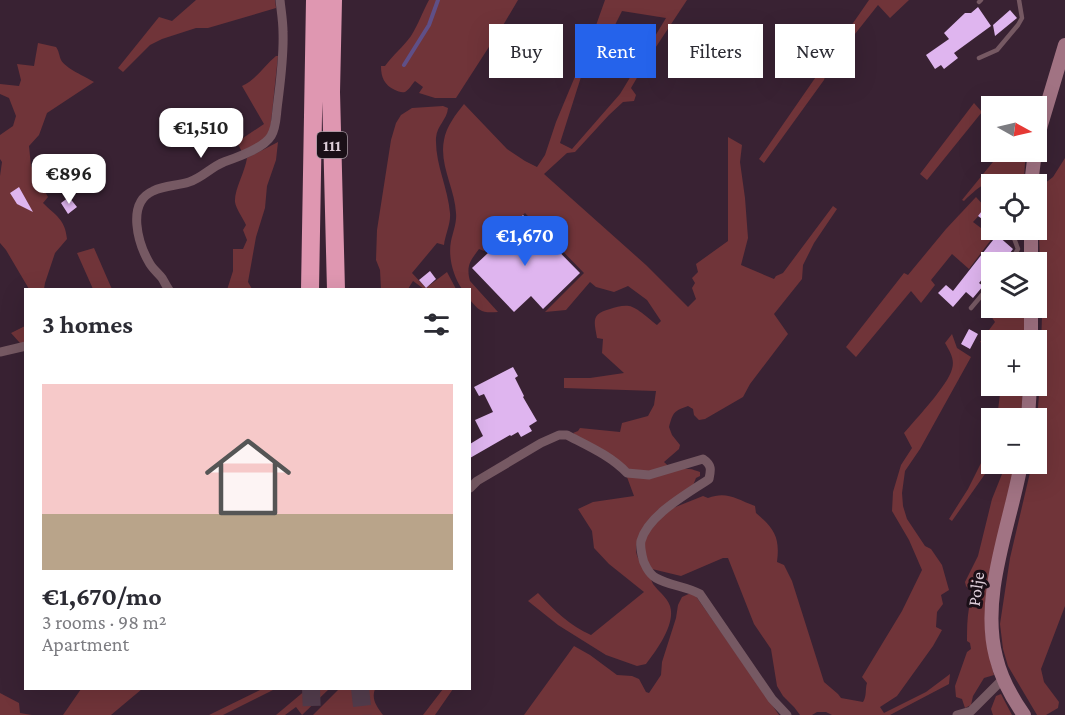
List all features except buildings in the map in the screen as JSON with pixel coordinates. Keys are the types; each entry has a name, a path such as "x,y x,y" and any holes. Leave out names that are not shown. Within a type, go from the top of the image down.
{"highway":[{"name":"111","path":"310,288 315,0"},
{"name":"111","path":"333,0 331,92 336,288"}],"street":[{"path":"168,288 161,276 150,265 138,239 139,208 145,196 154,190 180,185 199,178 220,164 240,157 270,139 274,130 281,79 283,32 280,0"},
{"path":"1047,105 1065,45"},
{"path":"0,352 24,346"},
{"path":"471,487 518,456 559,435 567,435 609,458 627,473 649,475 703,459 709,463 711,471 709,479 666,507 645,531 640,544 643,562 654,577 700,594 772,699 787,715"},
{"name":"Polje","path":"1019,474 997,569 990,618 996,659 1023,715"},
{"path":"957,715 971,711 1004,679"}],"lane":[{"path":"979,58 997,50 1018,26 1022,18 1019,0"},
{"path":"971,308 981,296"}],"shaded area":[{"path":"196,0 275,0 276,8 162,39 150,45 123,72 118,68 159,17 172,21"},
{"path":"429,0 518,0 504,24 489,24 489,47 456,98 435,98 419,93 423,87 415,81 404,92 395,90 386,83 381,66 385,66 416,27"},
{"path":"605,0 687,0 671,24 668,24 668,29 656,47 656,35 666,18 622,11 616,24 596,24"},
{"path":"869,0 909,0 890,18 878,5 855,34 855,24 852,24"},
{"path":"38,43 56,47 63,63 94,82 47,113 39,135 29,146 31,166 48,197 43,203 62,222 67,239 55,253 44,288 28,288 0,243 2,162 0,135 13,126 16,116 9,98 0,94 0,84 19,86 21,80 17,64 34,66"},
{"path":"278,56 270,132 261,142 242,152 237,142 264,124 242,86 256,77"},
{"path":"575,76 581,78 560,143 572,149 620,94 630,78 637,78 631,88 636,95 634,101 623,102 575,152 567,153 544,174 646,265 688,307 696,299 692,288 695,283 692,278 698,272 696,264 728,241 728,137 742,145 740,162 748,238 741,265 774,279 783,273 833,206 837,209 814,243 803,265 802,279 774,314 788,334 750,384 743,397 705,419 699,420 694,415 693,409 688,406 677,411 672,418 669,427 680,445 679,449 664,462 672,467 700,472 700,476 696,478 692,488 643,530 638,540 636,550 638,558 653,584 669,603 671,613 668,629 660,645 646,664 637,666 606,655 558,625 528,601 538,593 569,622 591,635 644,592 609,564 594,548 592,531 578,509 593,502 634,496 624,469 573,433 580,428 620,432 622,423 648,416 654,405 656,391 564,388 564,378 590,378 624,373 602,353 603,339 597,338 595,323 600,313 617,307 629,306 640,311 657,325 661,321 647,300 628,286 614,292 596,287 590,282 566,310 545,312 584,273 525,213 484,251 479,249 469,267 470,281 498,312 485,312 471,301 471,288 461,288 452,266 450,247 456,213 445,168 443,149 447,130 464,104 507,149 525,161 537,167 545,155"},
{"path":"815,78 825,78 764,163 759,159"},
{"path":"974,103 981,113 927,180 920,174"},
{"path":"443,106 448,108 437,133 436,148 449,204 450,221 444,245 437,243 412,273 426,288 413,281 409,288 381,288 380,270 376,260 377,230 391,140 401,115 412,108"},
{"path":"278,142 276,160 267,186 265,208 256,237 248,282 251,288 228,288 233,271 233,249 243,249 247,240 243,230 246,225 235,202 247,158"},
{"path":"1065,158 1065,606 1041,669 1044,682 1059,702 1058,708 1046,715 1037,715 1008,666 1000,624 1010,558 1030,474 1047,474 1047,408 1038,408 1039,396 1047,396 1047,330 1042,330 1042,318 1047,318 1047,252 1040,252 1039,240 1047,240 1047,182 1053,177"},
{"path":"993,162 1025,162 1024,174 983,174"},
{"path":"981,177 981,186 964,201 962,200"},
{"path":"976,197 981,202 981,213 973,222 981,228 981,240 991,240 969,269 952,254 931,280 935,285 921,303 911,291 856,357 846,347 904,273 908,275"},
{"path":"94,248 112,288 93,288 77,253"},
{"path":"447,272 455,288 426,288"},
{"path":"992,318 1025,318 1025,330 989,330 995,322"},
{"path":"24,326 24,343 20,343 11,333"},
{"path":"952,334 957,348 971,357 920,449 905,471 902,493 907,519 925,546 931,549 942,565 949,590 941,595 943,604 937,612 936,627 942,630 897,696 880,707 884,713 926,692 950,674 949,684 890,715 832,715 817,712 812,715 800,715 777,686 771,649 754,624 728,558 681,576 652,569 644,558 644,540 649,529 668,510 703,496 708,498 721,495 755,506 756,513 775,534 778,546 777,562 784,565 792,581 824,682 841,698 863,702 867,683 862,677 902,611 922,570 909,540 892,511 893,492 901,465 912,448 904,433 938,393 952,369 952,359 945,343"},
{"path":"1000,396 1022,396 1022,408 998,408"},
{"path":"981,463 981,474 985,474 952,521 949,519"},
{"path":"1002,474 1013,474 992,560 985,604 988,651 994,675 984,678 973,696 971,705 965,708 962,699 956,697 955,686 967,652 971,649 967,641 967,633 972,593 965,582 978,556 992,499"},
{"path":"693,592 779,715 524,715 574,646 617,675 639,679 646,692 649,693 661,675 662,662 678,605 682,597"},
{"path":"80,690 141,690 111,715 63,715"},
{"path":"260,690 273,690 223,715 209,715"},
{"path":"306,690 328,690 302,715 296,707 285,715 276,715"},
{"path":"338,690 375,690 374,700 383,715 313,715"},
{"path":"442,690 452,690 435,715 423,715"},
{"path":"0,693 19,703 20,713 32,715 0,715"},
{"path":"1001,694 1012,715 993,715 991,709 996,696"}],"waterway":[{"path":"404,65 429,25 438,0"}],"tunnel":[{"path":"311,690 312,715"},
{"path":"360,690 363,715"}]}
